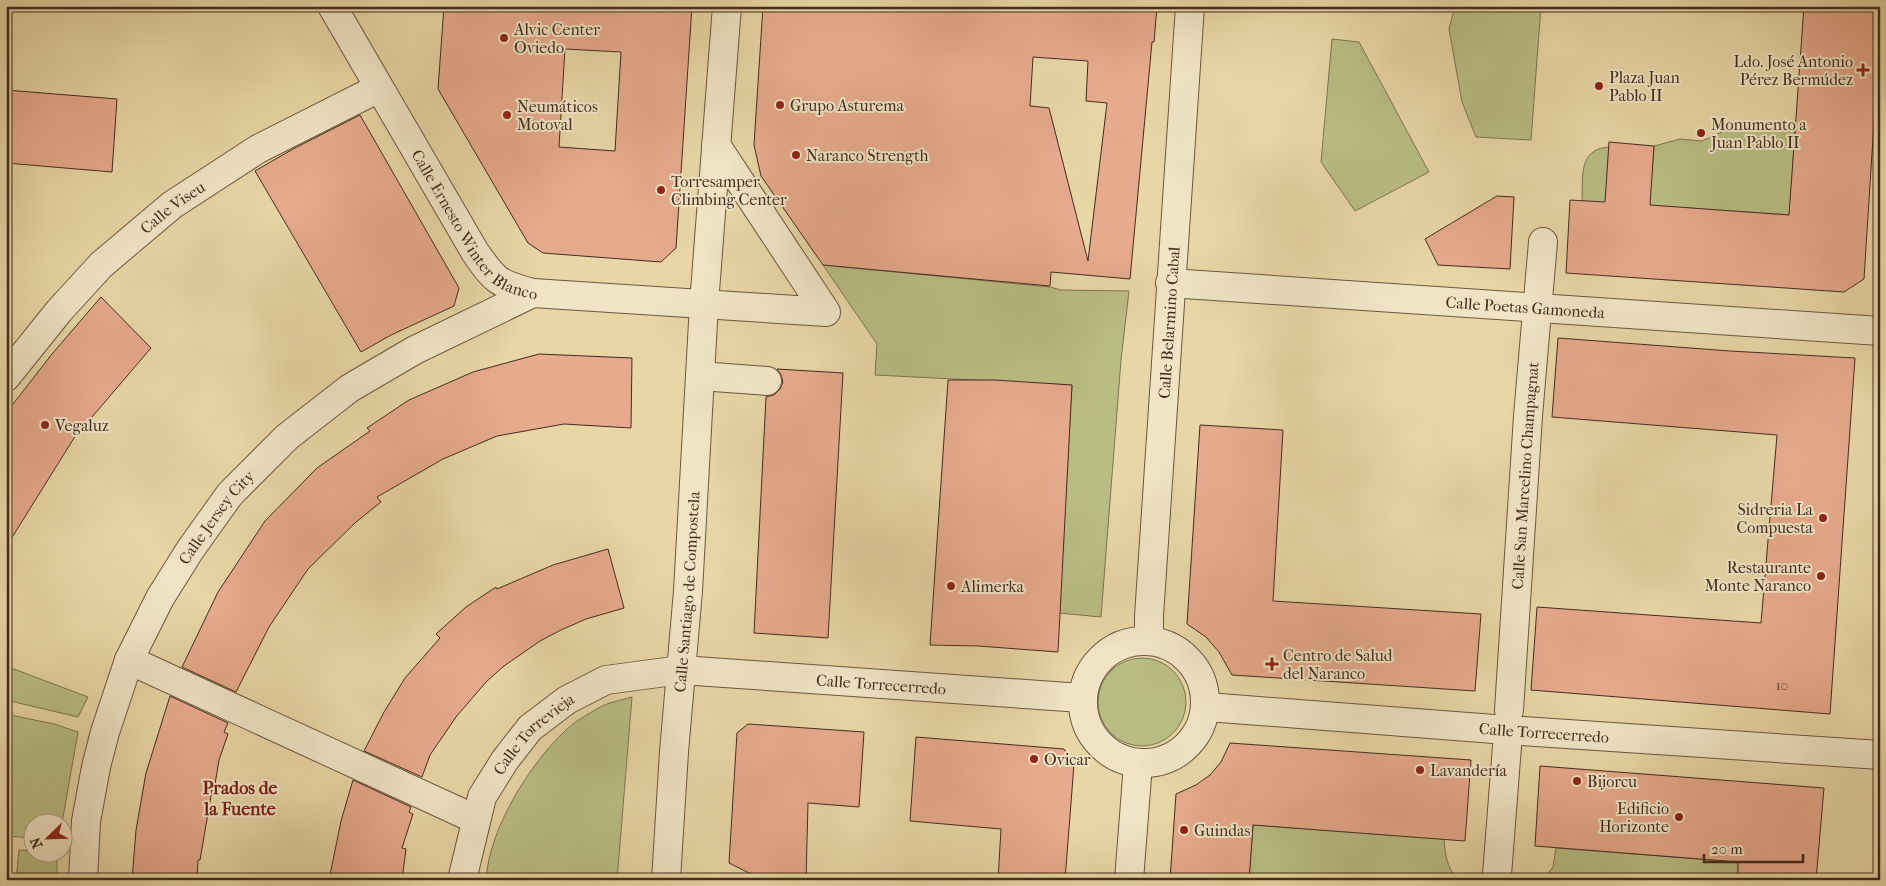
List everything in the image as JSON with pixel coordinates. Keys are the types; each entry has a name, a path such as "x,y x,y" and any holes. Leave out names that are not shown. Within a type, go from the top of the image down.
{"street":[{"name":"Calle Ernesto Winter Blanco","path":"332,6 485,266 497,281 513,288 533,293 826,312 716,145"},
{"name":"Calle Santiago de Compostela","path":"666,880 674,752 688,592 704,304 727,6"},
{"name":"Calle Belarmino Cabal","path":"1149,641 1170,283 1190,6"},
{"name":"Calle Viseu","path":"6,377 58,311 101,265 172,205 258,149 380,88"},
{"name":"Calle San Marcelino Champagnat","path":"1509,710 1528,416 1543,242"},
{"name":"Calle Poetas Gamoneda","path":"1170,283 1880,332"},
{"name":"Calle Jersey City","path":"83,880 86,821 96,767 105,732 129,660 160,598 190,550 230,494 287,437 350,388 415,350 533,293"},
{"path":"700,376 767,381"},
{"path":"1149,641 1167,645 1183,655 1196,670 1204,687 1207,707 1201,726 1191,742 1176,755 1158,762 1138,764 1120,759 1112,754 1091,734 1084,716 1082,698 1087,678 1097,662 1112,649 1130,642 1149,641"},
{"path":"129,660 475,819"},
{"name":"Calle Torrecerredo","path":"681,670 1082,698"},
{"name":"Calle Torrevieja","path":"462,880 475,819 482,797 505,760 530,728 567,700 606,680 681,670"},
{"name":"Calle Torrecerredo","path":"1207,707 1508,730 1880,755"},
{"path":"1497,875 1506,746"},
{"path":"1129,880 1138,764"}],"green space":[{"path":"1455,6 1541,6 1531,140 1476,137 1462,102 1449,29"},
{"path":"1332,39 1359,42 1429,172 1355,211 1321,162"},
{"path":"1744,122 1795,128 1790,215 1582,201 1584,166 1592,153 1599,149 1609,147 1651,184 1654,146 1680,139 1702,141"},
{"path":"823,265 1050,287 1061,290 1129,291 1121,360 1101,617 1059,613 1072,385 875,375 877,344"},
{"path":"1142,658 1159,662 1173,671 1182,685 1186,702 1182,719 1173,733 1159,742 1142,746 1125,742 1111,733 1102,719 1098,702 1102,685 1111,671 1125,662"},
{"path":"6,666 88,697 78,717 6,700"},
{"path":"632,697 617,880 486,880 489,860 503,819 513,799 538,761 551,745 577,721 604,705"},
{"path":"6,714 54,724 78,732 64,814 22,814 22,837 6,836"},
{"path":"1253,825 1444,839 1447,861 1451,871 1458,880 1249,880"},
{"path":"1556,848 1738,862 1738,880 1543,880 1553,867"},
{"path":"19,850 22,850 22,864 57,864 57,880 16,880"}],"building":[{"path":"444,6 692,6 676,248 661,262 543,253 528,243 438,89","holes":["565,49 621,52 615,151 559,147"]},
{"path":"763,6 1157,6 1130,279 1051,272 1050,286 823,265 761,176 754,145","holes":["1033,57 1088,61 1086,101 1107,103 1088,261 1049,108 1030,106"]},
{"path":"1804,6 1880,6 1864,279 1844,292 1566,273 1570,200 1605,202 1609,142 1654,146 1650,205 1789,215"},
{"path":"6,90 117,99 112,172 6,163"},
{"path":"360,115 459,288 454,306 391,335 361,352 255,171 293,149"},
{"path":"1497,196 1514,197 1510,269 1438,265 1425,239"},
{"name":"Vegaluz","path":"101,297 151,348 74,438 6,547 6,413 52,354"},
{"path":"1558,338 1855,358 1830,714 1531,690 1537,607 1761,623 1777,435 1552,417"},
{"path":"539,354 632,358 631,428 564,424 497,436 443,459 377,497 381,502 356,522 308,569 269,627 236,692 182,667 218,592 265,521 317,468 370,431 367,428 409,400 473,372"},
{"path":"777,369 843,373 828,638 754,633 766,397 774,395 780,389 783,382"},
{"path":"948,380 995,380 1072,385 1058,652 978,646 930,645"},
{"path":"1200,425 1283,430 1273,601 1481,614 1475,691 1232,675 1219,652 1206,637 1187,624"},
{"path":"608,549 624,608 586,619 561,630 540,641 504,666 486,682 456,717 430,755 422,777 364,751 384,712 405,678 440,638 436,634 466,607 496,587 497,589 553,565"},
{"path":"170,696 228,723 224,732 228,734 219,760 214,790 212,790 200,860 198,860 197,880 132,880 136,830 146,773"},
{"path":"748,724 864,732 859,807 808,803 806,880 752,880 751,874 729,863 737,733"},
{"path":"916,737 1064,749 1074,764 1065,880 998,880 1001,829 910,821"},
{"path":"1230,743 1471,760 1465,841 1253,825 1249,880 1170,880 1176,794 1196,785 1210,775 1221,762"},
{"name":"Edificio Horizonte","path":"1540,766 1824,788 1816,880 1738,880 1738,862 1535,846"},
{"path":"353,780 411,807 409,812 413,814 402,848 406,849 402,880 329,880 341,821"}],"place":[{"name":"Alvic Center Oviedo","path":"504,38"},
{"name":"Ldo. José Antonio Pérez Bermúdez","path":"1863,70"},
{"name":"Plaza Juan Pablo II","path":"1599,86"},
{"name":"Grupo Asturema","path":"780,105"},
{"name":"Neumáticos Motoval","path":"507,115"},
{"name":"Monumento a Juan Pablo II","path":"1701,133"},
{"name":"Naranco Strength","path":"796,155"},
{"name":"Torresamper Climbing Center","path":"661,190"},
{"name":"Vegaluz","path":"45,425"},
{"name":"Sidreria La Compuesta","path":"1823,518"},
{"name":"Restaurante Monte Naranco","path":"1821,576"},
{"name":"Alimerka","path":"951,586"},
{"name":"Centro de Salud del Naranco","path":"1272,664"},
{"name":"Ovicar","path":"1034,759"},
{"name":"Lavandería","path":"1420,770"},
{"name":"Bijorcu","path":"1577,781"},
{"name":"Edificio Horizonte","path":"1679,817"},
{"name":"Guindas","path":"1184,830"}],"district":[{"name":"Prados de la Fuente","path":"240,798"}]}
